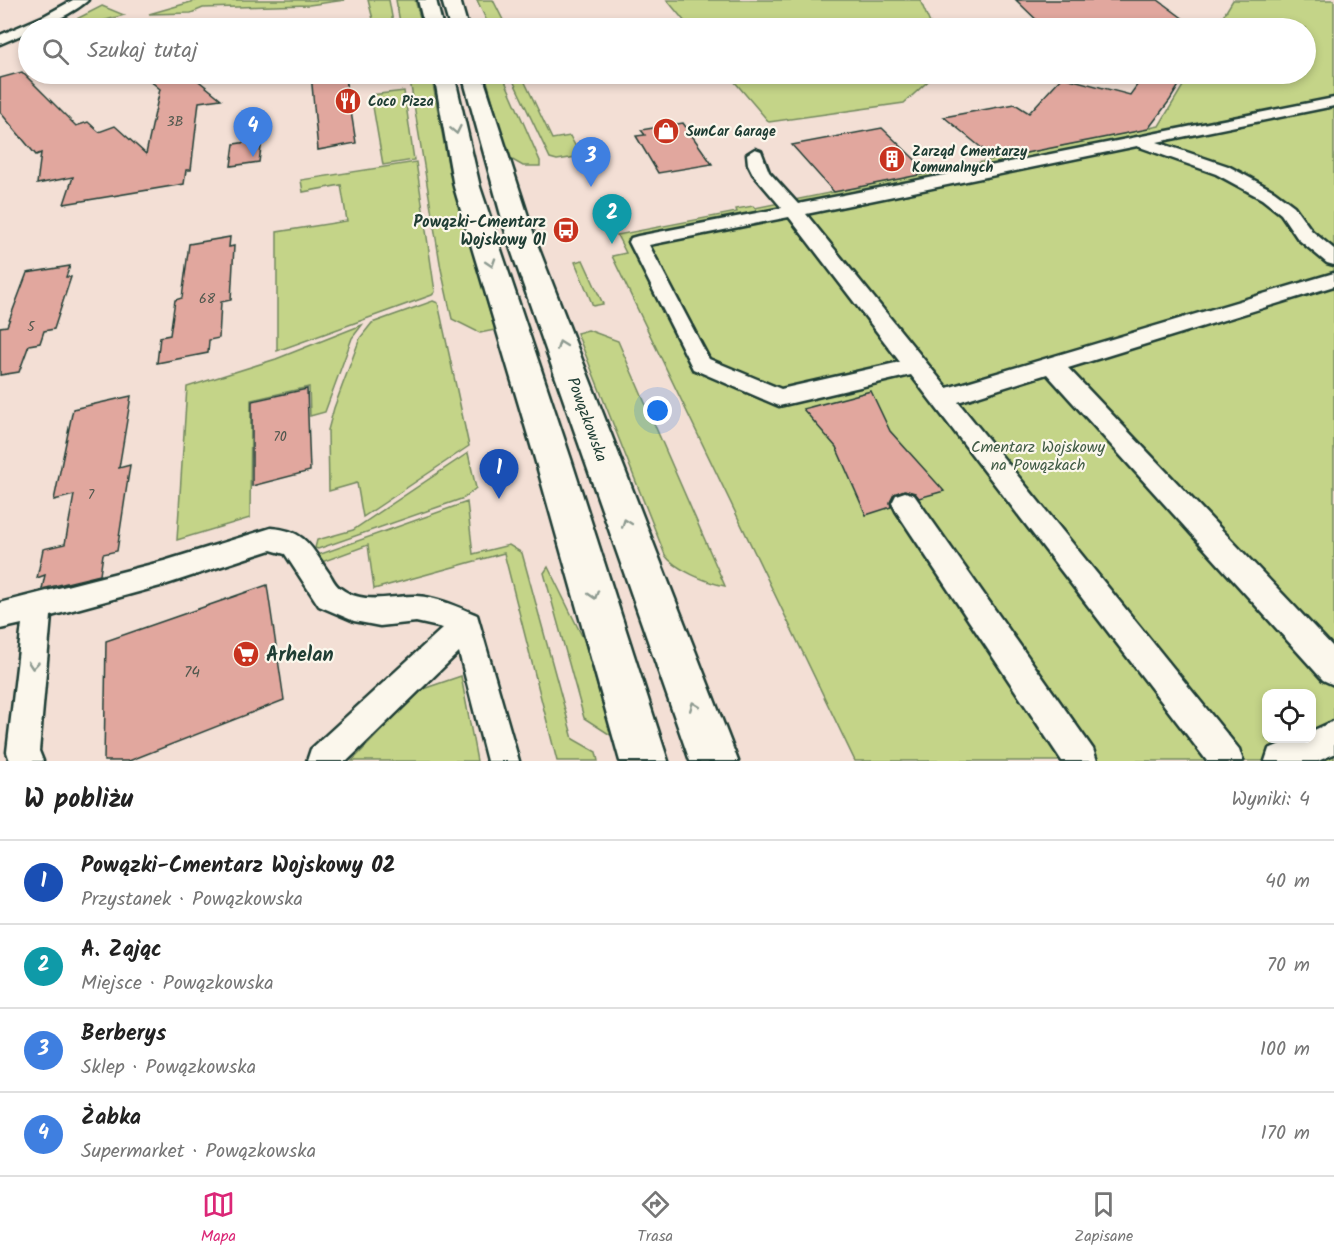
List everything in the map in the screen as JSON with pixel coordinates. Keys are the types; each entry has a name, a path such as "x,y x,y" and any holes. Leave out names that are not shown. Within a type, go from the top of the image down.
{"main road":[{"path":"427,0 432,18"},
{"path":"451,0 456,18"},
{"path":"446,84 467,187 553,459 644,761"},
{"name":"Powązkowska","path":"475,84 523,244 714,761"}],"street":[{"path":"51,18 82,0"},
{"path":"0,40 18,32"},
{"path":"916,366 779,398 701,364 639,242 1334,102"},
{"path":"1140,142 1222,170 1268,195 1288,210 1305,235 1334,259"},
{"path":"749,148 754,163 769,183 777,189 1227,761"},
{"path":"942,398 1334,279"},
{"path":"1052,365 1334,670"},
{"path":"905,503 1081,761"},
{"path":"0,616 164,573 253,543 271,539 284,540 296,546 329,597 354,608 380,613 416,609 444,615 467,626 502,761"},
{"path":"27,761 23,752 38,606"},
{"path":"323,761 467,626"},
{"path":"1281,761 1334,737"}],"green space":[{"path":"198,0 345,0 309,5 203,8 191,13 149,14"},
{"path":"368,0 389,0 392,18 373,18"},
{"path":"396,0 415,0 420,18 399,18"},
{"path":"477,0 493,0 502,18 485,18"},
{"path":"667,0 920,0 928,18 682,18"},
{"name":"Cmentarz Wojskowy na Powązkach","path":"1233,0 1334,0 1334,761 855,761 612,256 626,253 617,235 737,212 736,209 753,206 755,208 1159,126 1184,84 1316,84 1316,18 1222,18"},
{"path":"102,6 124,15 113,18 79,18"},
{"path":"411,84 433,84 450,175 495,330 480,333 452,319 441,269"},
{"path":"488,84 506,84 540,161 540,166 523,166 509,158"},
{"path":"515,84 526,84 552,139 570,136 578,151 576,157 557,160 550,158"},
{"path":"737,84 925,84 904,103 769,122"},
{"path":"404,91 414,160 383,165 371,95"},
{"path":"416,162 435,292 277,351 277,232 347,221 341,185 303,192 301,180"},
{"path":"583,260 603,304 593,306 575,262"},
{"path":"433,301 438,303 469,446 363,517 357,483 329,491 328,430 334,408 360,338 372,323"},
{"path":"362,325 352,338 325,412 310,416 309,387 251,400 250,518 177,540 187,387 276,359"},
{"path":"588,330 618,341 725,586 692,575 665,555 577,333"},
{"path":"468,453 476,488 464,498 318,549 315,548 317,540 353,530"},
{"path":"467,502 473,554 509,545 522,553 573,739 596,752 598,761 557,761 504,553 374,589 368,545 322,562 317,558 318,555"},
{"path":"548,567 584,640 612,736 584,718 544,573"},
{"path":"461,676 477,761 352,761 420,690"}],"building":[{"path":"1016,0 1158,0 1182,18 1035,18"},
{"path":"18,73 18,84 34,84 76,126 88,122 99,132 115,126 146,154 160,89 154,84 202,84 221,99 199,102 191,170 186,170 184,184 64,204 73,177 37,184 41,153 36,155 0,112 0,78"},
{"path":"312,84 347,84 356,143 318,150"},
{"path":"1056,84 1088,84 1130,95 1138,84 1180,84 1148,129 995,159 944,117 1015,104 1029,113"},
{"path":"683,123 712,164 658,173 636,136 645,135 641,130"},
{"name":"Zarząd Cmentarzy Komunalnych","path":"882,128 929,173 834,192 792,145"},
{"path":"262,140 259,162 231,166 234,144"},
{"path":"230,237 229,247 234,246 231,300 221,302 219,338 209,340 208,353 157,363 160,337 170,335 175,300 182,298 189,244"},
{"path":"70,266 66,277 71,277 54,329 44,331 40,343 29,345 19,372 0,375 0,327 7,326 27,273"},
{"path":"307,389 310,471 252,486 252,401"},
{"path":"871,391 890,431 944,491 919,498 915,493 904,490 894,494 890,502 891,507 866,515 836,447 803,409"},
{"path":"131,396 119,468 130,465 117,551 103,554 100,575 42,589 45,575 37,578 43,549 65,544 74,495 54,500 73,409"},
{"path":"267,585 284,700 129,761 104,761 106,641"}],"place":[{"name":"Coco Pizza","path":"348,101"},
{"name":"SunCar Garage","path":"666,131"},
{"name":"Żabka","path":"253,157"},
{"name":"Zarząd Cmentarzy Komunalnych","path":"892,159"},
{"name":"Berberys","path":"591,187"},
{"name":"Powązki-Cmentarz Wojskowy 01","path":"566,230"},
{"name":"A. Zając","path":"612,244"},
{"name":"Powązki-Cmentarz Wojskowy 02","path":"499,499"},
{"name":"Arhelan","path":"246,654"}]}
